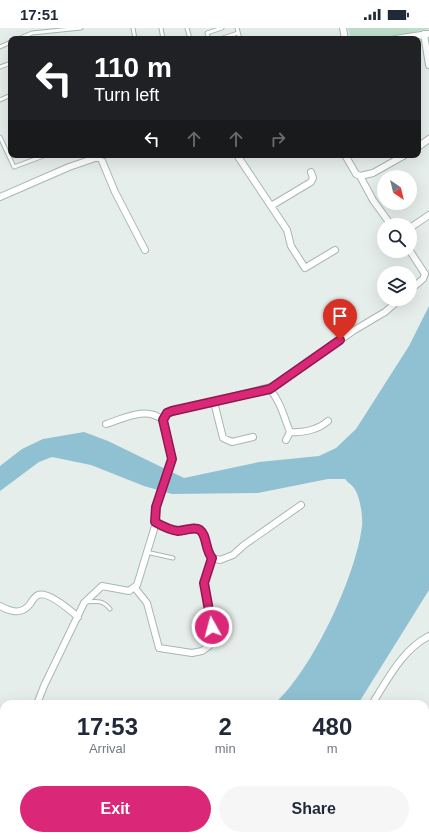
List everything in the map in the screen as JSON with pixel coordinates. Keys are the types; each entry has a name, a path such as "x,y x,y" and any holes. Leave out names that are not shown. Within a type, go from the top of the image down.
{"street":[{"path":"414,36 427,34 429,65"},
{"path":"421,145 429,138"},
{"path":"0,197 69,167 96,158"},
{"path":"103,158 112,187 145,250"},
{"path":"240,158 287,230 292,246 305,268 335,250"},
{"path":"347,158 356,174 360,176 373,200 386,218"},
{"path":"360,176 373,174 400,158"},
{"path":"272,206 311,182 313,178 311,172"},
{"path":"417,223 429,215"},
{"path":"415,258 426,274 417,284"},
{"path":"39,700 84,603 102,586 128,591 135,588 155,522 156,507 172,459 163,420 167,413 270,389 353,331 385,312 392,306"},
{"path":"270,389 282,406 290,432 286,440"},
{"path":"214,402 223,438 232,442 253,437"},
{"path":"106,424 143,413 151,413 163,420"},
{"path":"290,432 316,429 322,427 328,421"},
{"path":"155,522 177,531 198,529 204,538 205,546 212,558 220,560 233,555 244,544 301,505"},
{"path":"135,588 147,604 158,648 161,650 171,649 192,653 202,650 209,646 212,627 204,583 212,558"},
{"path":"0,606 21,612 36,596 44,594 63,604 78,616"},
{"path":"375,700 403,657 416,644 429,636"}],"lane":[{"path":"25,36 32,33 81,28"},
{"path":"208,36 207,33 222,28"},
{"path":"237,28 239,36"},
{"path":"229,36 238,33"},
{"path":"0,137 8,154"},
{"path":"10,158 14,167 38,158"},
{"path":"146,552 173,558"},
{"path":"84,603 97,600 103,602 110,609"}],"green space":[{"path":"348,28 429,28 396,36 350,36"}],"water":[{"path":"429,306 429,590 360,700 278,700 303,669 317,646 342,596 351,570 358,547 362,517 361,506 356,492 345,479 328,479 258,493 172,494 144,486 91,465 52,457 39,462 0,491 0,466 22,449 43,439 84,432 108,441 184,478 259,462 319,456 336,448 356,429 409,346"}],"route":[{"path":"212,627 209,603 204,583 212,558 205,546 201,531 198,529 177,531 155,522 156,507 172,459 163,420 167,413 172,411 270,389 340,340"}]}
